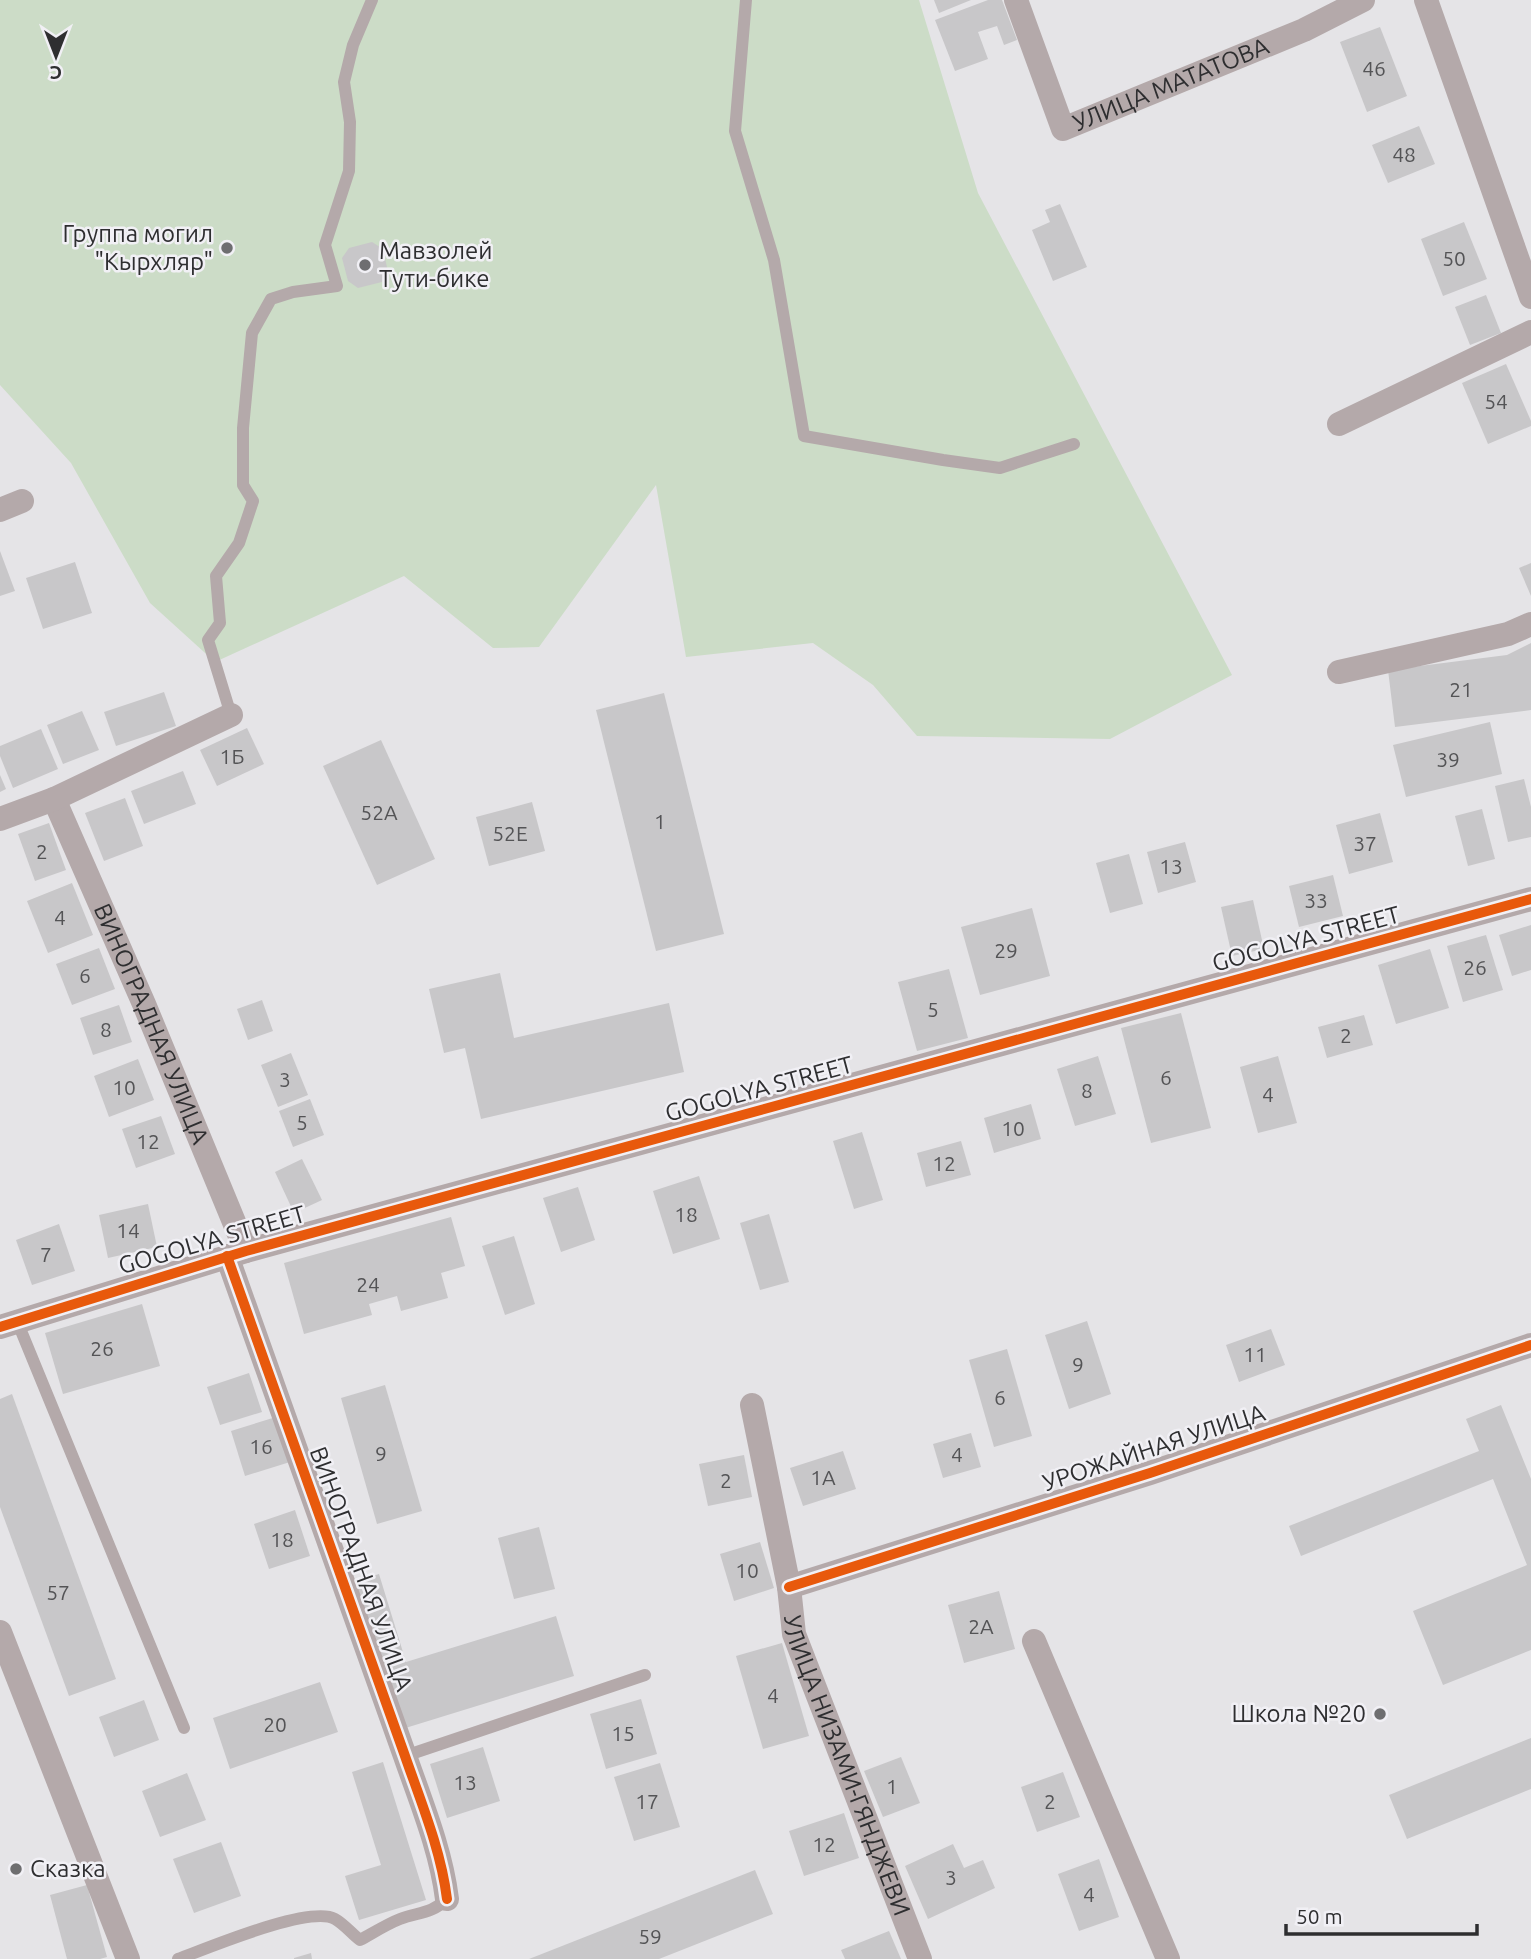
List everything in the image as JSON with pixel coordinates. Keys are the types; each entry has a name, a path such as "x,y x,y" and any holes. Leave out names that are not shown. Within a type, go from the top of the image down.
{"street":[{"name":"УЛИЦА МАТАТОВА","path":"1016,0 1063,129 1304,30 1363,0"},
{"path":"1426,0 1531,297"},
{"path":"1339,424 1531,332"},
{"path":"1339,672 1508,634 1531,624"},
{"path":"0,819 54,799 231,715"},
{"name":"ВИНОГРАДНАЯ УЛИЦА","path":"54,799 144,1004 237,1253 430,1830 445,1881 447,1899"},
{"name":"GOGOLYA STREET","path":"8,1324 237,1253 1531,899"},
{"name":"УРОЖАЙНАЯ УЛИЦА","path":"789,1587 1150,1472 1531,1345"},
{"name":"УЛИЦА НИЗАМИ-ГЯНДЖЕВИ","path":"752,1405 789,1587 794,1634 920,1959"},
{"path":"0,1632 128,1959"},
{"path":"1034,1641 1168,1959"}],"lane":[{"path":"231,715 208,640 220,623 216,576 239,543 253,502 243,485 243,428 252,333 271,299 293,292 337,286 325,245 349,171 350,122 344,82 353,45 372,0"},
{"path":"746,0 735,131 774,260 804,436 1000,468 1074,444"},
{"path":"8,1324 184,1728"},
{"path":"405,1756 645,1675"},
{"path":"178,1959 273,1925 308,1917 334,1918 360,1940 401,1919 438,1908 447,1899"}],"green space":[{"path":"0,0 919,0 978,193 1232,675 1110,739 917,736 873,685 813,643 686,657 656,485 539,647 493,648 404,576 215,662 150,603 71,463 0,385"}],"building":[{"path":"934,0 971,0 939,13"},
{"path":"988,0 1002,0 1017,40 1004,45 997,26 978,32 988,59 955,71 935,20"},
{"path":"1380,27 1407,96 1367,112 1340,42"},
{"path":"1419,126 1435,164 1388,183 1372,145"},
{"path":"1060,204 1087,267 1053,281 1032,230 1050,222 1045,210"},
{"path":"1464,222 1487,279 1443,296 1421,239"},
{"name":"Мавзолей Тути-бике","path":"372,242 383,249 388,272 382,282 358,288 348,281 342,258 349,248"},
{"path":"1486,295 1501,333 1470,345 1455,307"},
{"path":"1506,364 1531,426 1488,444 1462,383"},
{"path":"0,551 15,591 0,596"},
{"path":"75,562 92,613 43,629 26,578"},
{"path":"1531,563 1531,596 1519,568"},
{"path":"1531,643 1531,710 1395,727 1388,670 1507,655"},
{"path":"164,692 176,726 116,746 104,712"},
{"path":"664,693 724,934 656,951 596,710"},
{"path":"82,711 99,750 63,764 47,725"},
{"path":"1490,722 1502,774 1406,797 1393,745"},
{"path":"247,728 264,764 217,786 200,750"},
{"path":"41,729 58,769 13,788 0,756 0,746"},
{"path":"381,740 435,859 377,885 323,766"},
{"path":"183,771 196,804 144,824 131,791"},
{"path":"0,775 6,789 0,792"},
{"path":"1524,779 1531,807 1531,837 1508,842 1495,786"},
{"path":"125,798 143,846 104,861 85,813"},
{"path":"532,802 545,851 489,866 476,817"},
{"path":"1482,809 1495,859 1468,866 1455,816"},
{"path":"1380,813 1393,862 1349,874 1336,825"},
{"path":"49,823 66,870 35,881 18,834"},
{"path":"1185,842 1196,882 1158,893 1147,852"},
{"path":"1129,854 1143,904 1110,913 1096,863"},
{"path":"1333,875 1343,916 1299,927 1289,886"},
{"path":"72,883 93,935 48,953 27,901"},
{"path":"1253,900 1264,949 1232,956 1221,907"},
{"path":"1032,908 1050,976 980,995 961,927"},
{"path":"1531,925 1531,970 1512,976 1499,935"},
{"path":"1486,935 1503,990 1463,1002 1447,946"},
{"path":"99,948 115,989 72,1005 56,964"},
{"path":"1430,949 1449,1008 1396,1024 1378,965"},
{"path":"949,969 968,1038 917,1051 898,982"},
{"path":"500,973 514,1038 669,1003 684,1072 481,1119 465,1048 444,1053 429,989"},
{"path":"262,1000 273,1031 248,1040 237,1009"},
{"path":"119,1005 132,1042 93,1055 80,1018"},
{"path":"1181,1013 1211,1128 1151,1143 1121,1028"},
{"path":"1364,1015 1373,1045 1327,1058 1318,1027"},
{"path":"291,1053 308,1095 278,1107 261,1065"},
{"path":"1098,1056 1116,1114 1075,1126 1057,1069"},
{"path":"1278,1056 1297,1123 1258,1133 1240,1067"},
{"path":"138,1059 154,1100 109,1117 94,1076"},
{"path":"310,1099 324,1135 293,1147 279,1111"},
{"path":"1031,1104 1041,1139 994,1153 984,1118"},
{"path":"161,1116 175,1154 136,1168 122,1129"},
{"path":"862,1132 883,1200 854,1209 833,1141"},
{"path":"961,1141 971,1175 926,1187 917,1153"},
{"path":"302,1159 322,1200 294,1213 275,1172"},
{"path":"699,1176 720,1239 673,1254 653,1191"},
{"path":"578,1187 595,1240 561,1252 543,1198"},
{"path":"148,1204 157,1247 108,1258 99,1215"},
{"path":"769,1214 789,1282 760,1290 740,1223"},
{"path":"451,1217 465,1266 441,1273 448,1298 401,1311 397,1296 369,1304 372,1315 304,1334 284,1263"},
{"path":"59,1224 75,1271 32,1285 16,1240"},
{"path":"514,1236 535,1304 505,1315 482,1246"},
{"path":"142,1304 160,1366 63,1394 45,1333"},
{"path":"1087,1321 1111,1394 1069,1409 1045,1335"},
{"path":"1271,1329 1285,1365 1239,1382 1226,1345"},
{"path":"1007,1349 1032,1436 994,1447 969,1360"},
{"path":"249,1373 262,1412 220,1425 207,1387"},
{"path":"385,1385 422,1511 377,1524 341,1398"},
{"path":"12,1394 116,1679 69,1696 0,1507 0,1399"},
{"path":"1501,1405 1531,1479 1531,1650 1443,1685 1413,1611 1527,1565 1493,1479 1301,1556 1289,1526 1479,1451 1466,1419"},
{"path":"276,1417 290,1462 245,1476 231,1431"},
{"path":"971,1433 981,1467 943,1478 933,1444"},
{"path":"843,1451 856,1489 803,1506 790,1468"},
{"path":"744,1455 752,1497 708,1506 699,1464"},
{"path":"295,1510 310,1556 269,1569 254,1524"},
{"path":"539,1527 555,1589 514,1599 498,1538"},
{"path":"760,1542 774,1588 734,1601 720,1554"},
{"path":"379,1574 406,1662 556,1616 574,1676 399,1730 353,1582"},
{"path":"999,1591 1015,1649 964,1663 948,1605"},
{"path":"782,1643 809,1736 763,1749 736,1656"},
{"path":"320,1682 338,1732 230,1769 213,1718"},
{"path":"641,1699 657,1754 606,1769 590,1714"},
{"path":"144,1700 159,1740 114,1757 99,1717"},
{"path":"1531,1738 1531,1789 1407,1839 1389,1795"},
{"path":"483,1747 500,1801 447,1818 430,1764"},
{"path":"901,1757 920,1803 883,1817 864,1771"},
{"path":"383,1762 426,1900 359,1920 345,1876 381,1865 352,1772"},
{"path":"660,1763 680,1827 634,1841 614,1777"},
{"path":"1063,1772 1080,1817 1037,1832 1021,1787"},
{"path":"187,1773 206,1820 160,1837 142,1791"},
{"path":"844,1813 859,1858 804,1876 789,1831"},
{"path":"221,1842 241,1896 194,1913 173,1859"},
{"path":"953,1844 964,1868 983,1860 995,1888 928,1919 905,1866"},
{"path":"1099,1859 1119,1917 1079,1931 1058,1874"},
{"path":"755,1870 773,1914 659,1959 529,1959"},
{"path":"87,1885 107,1957 67,1959 50,1895"},
{"path":"889,1931 901,1959 845,1959 841,1950"},
{"path":"311,1953 312,1959 294,1959 294,1958"}],"cycle path":[{"path":"0,1327 246,1251 1531,899"},
{"path":"227,1256 424,1809 440,1862 447,1899"},
{"path":"789,1587 1150,1473 1531,1345"}],"place":[{"name":"Группа могил \"Кырхляр\"","path":"227,248"},
{"name":"Мавзолей Тути-бике","path":"365,265"},
{"name":"Школа №20","path":"1380,1714"},
{"name":"Сказка","path":"16,1869"}]}
